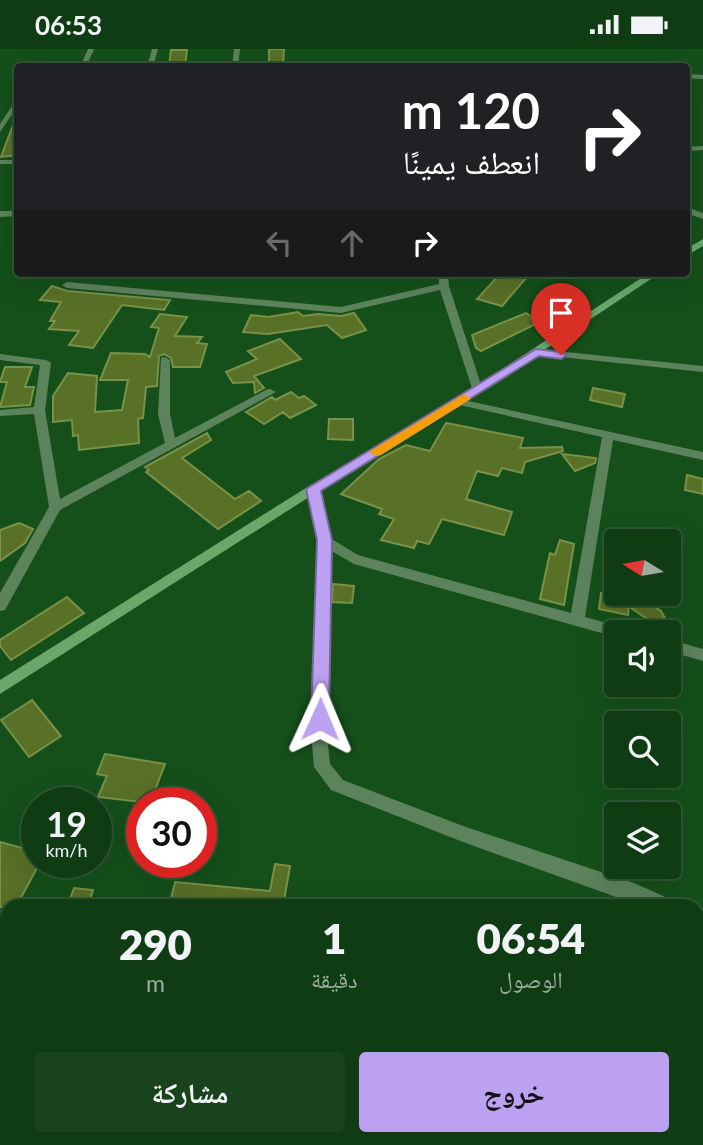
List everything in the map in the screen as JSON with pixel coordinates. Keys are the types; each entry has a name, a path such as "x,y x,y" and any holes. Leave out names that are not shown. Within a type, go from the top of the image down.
{"street":[{"path":"0,130 14,110"},
{"path":"443,277 477,389"},
{"path":"0,688 313,489 459,402 650,277"},
{"path":"67,285 341,310 444,286"},
{"path":"536,352 703,369"},
{"path":"0,357 46,363 39,410 55,507"},
{"path":"165,360 163,395 171,445"},
{"path":"0,606 55,507 270,392"},
{"path":"459,402 703,456"},
{"path":"0,413 39,410"},
{"path":"577,620 608,436"},
{"path":"313,489 324,540 320,744 322,767 337,785 463,834 648,899"},
{"path":"324,540 354,559 604,628"},
{"path":"681,649 703,655"}],"building":[{"path":"269,49 284,49 283,63 269,63"},
{"path":"171,50 187,50 185,63 169,63"},
{"path":"14,122 14,155 1,157"},
{"path":"497,277 527,277 502,306 477,299"},
{"path":"52,286 67,291 170,300 164,310 122,305 93,348 69,345 79,331 49,329 55,321 50,321 61,302 40,300"},
{"path":"298,312 303,316 341,316 354,313 366,330 342,338 327,325 268,334 243,332 251,315 268,317"},
{"path":"526,313 540,322 481,351 476,348 472,335"},
{"path":"160,314 187,317 175,336 202,337 197,343 207,344 200,367 173,367 171,358 164,354 159,356 157,386 146,387 143,418 138,419 139,443 79,450 78,435 73,436 72,420 53,422 53,396 68,373 97,376 95,412 122,410 128,380 100,380 111,353 145,354 150,357 159,328 151,327"},
{"path":"280,339 301,359 254,376 264,388 255,393 254,382 233,383 226,372 257,359 248,351"},
{"path":"5,367 32,367 25,387 34,387 30,405 0,407 7,382 0,382"},
{"path":"593,388 625,394 622,407 590,400"},
{"path":"291,392 299,398 304,396 316,405 290,418 283,412 264,424 246,412 272,397 275,400"},
{"path":"329,419 353,419 353,440 328,439"},
{"path":"446,423 523,438 520,448 562,447 563,451 525,462 522,473 502,468 498,476 477,471 466,499 512,512 504,535 442,519 429,544 417,541 414,548 381,540 394,519 379,514 382,509 341,494 379,459 406,445 430,451"},
{"path":"207,433 211,440 182,458 235,499 249,491 261,501 218,529 146,472 149,470 145,467"},
{"path":"562,454 596,458 595,463 575,471"},
{"path":"687,475 703,479 703,494 685,490"},
{"path":"19,523 33,529 25,543 0,561 0,530"},
{"path":"560,540 574,544 564,605 540,599 550,553 555,555"},
{"path":"333,584 354,586 352,603 332,602"},
{"path":"601,593 604,594 604,606 629,606 628,615 599,609"},
{"path":"67,597 84,613 11,660 0,646 0,640"},
{"path":"654,606 665,618 649,620 631,608"},
{"path":"32,700 61,736 29,757 1,720"},
{"path":"105,754 165,764 156,787 126,787 126,800 112,799 112,787 102,787 107,776 97,774"},
{"path":"0,842 21,848 21,878 32,878 20,899 0,899"},
{"path":"275,864 290,866 284,899 171,899 175,882 270,891"},
{"path":"74,888 93,890 90,899 70,899"}],"slow traffic":[{"path":"376,452 464,398"}],"route":[{"path":"320,719 324,540 313,489 459,402 536,352 561,355"}]}
